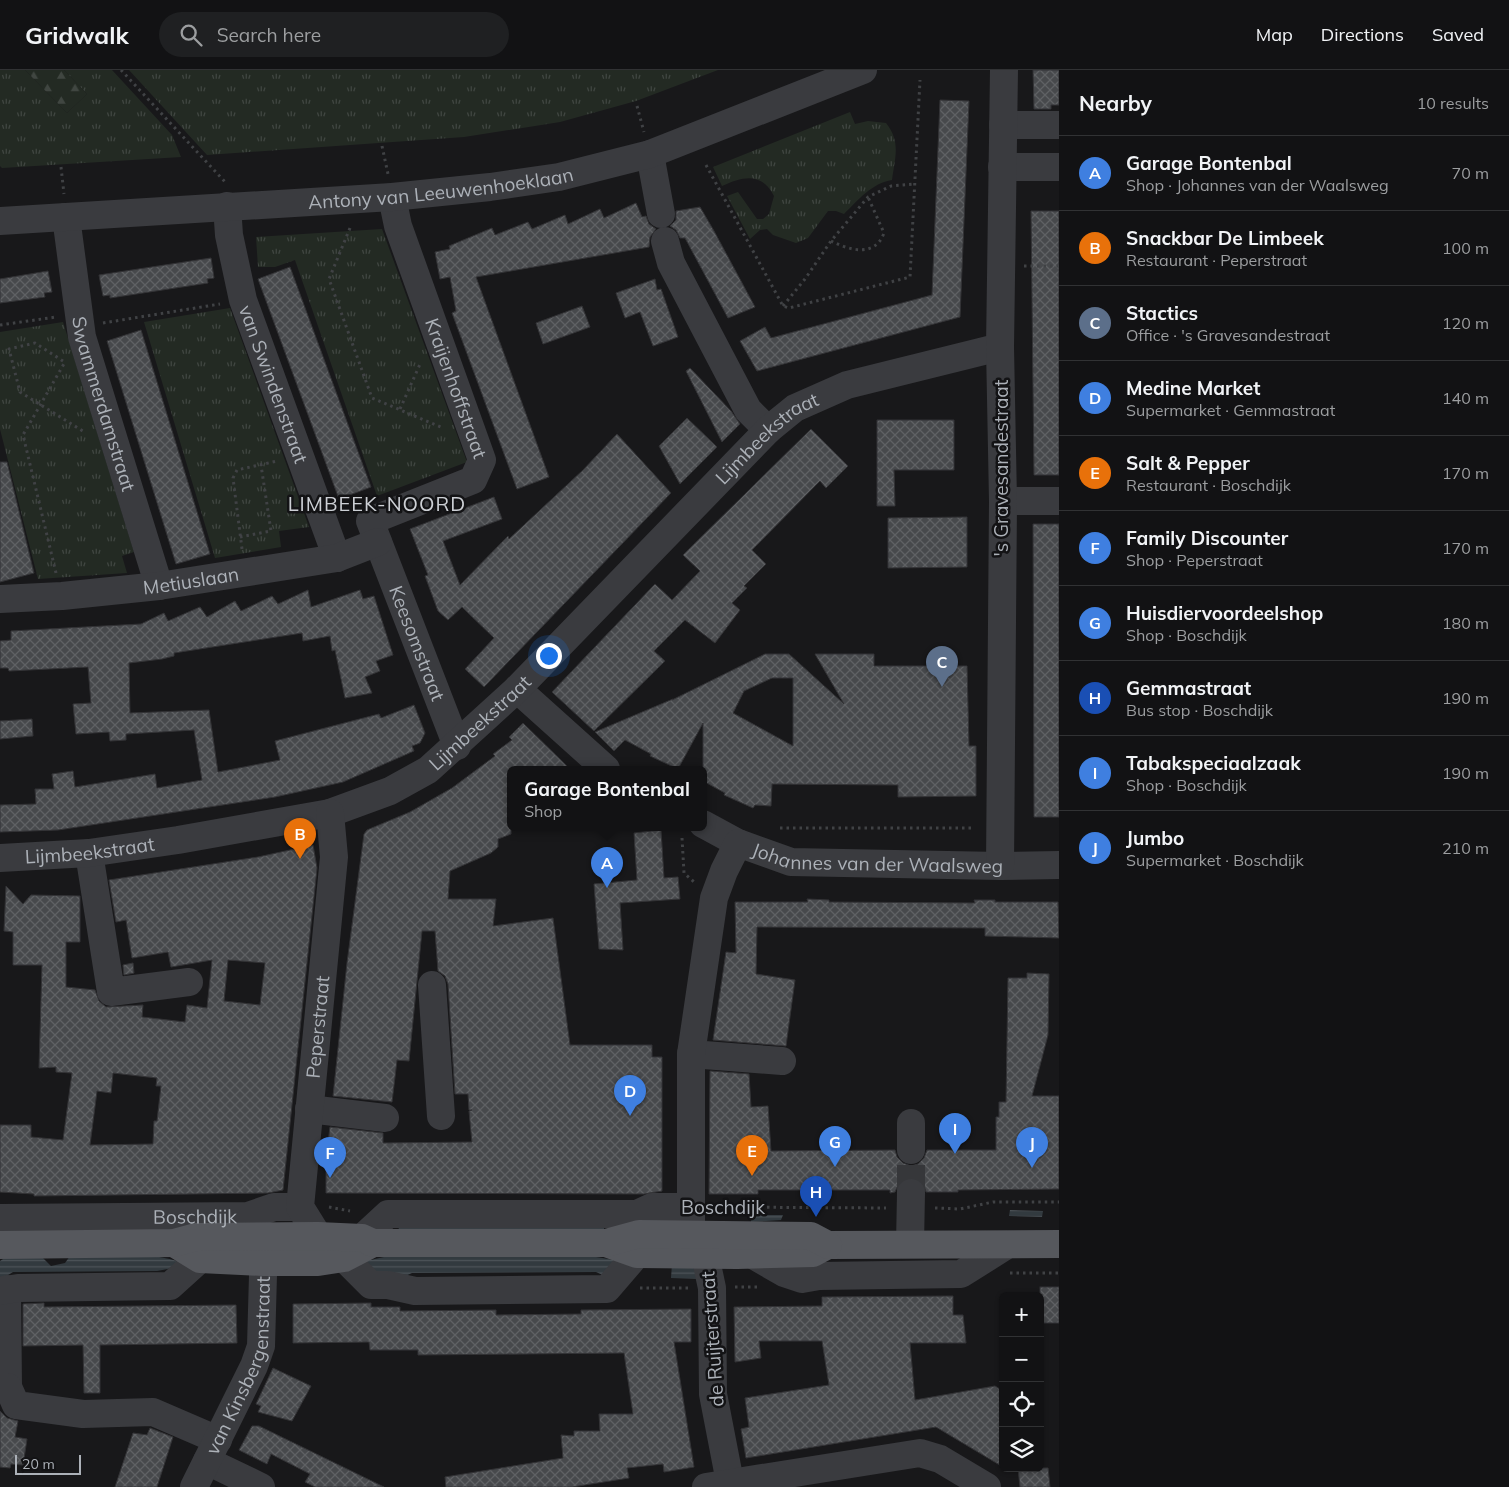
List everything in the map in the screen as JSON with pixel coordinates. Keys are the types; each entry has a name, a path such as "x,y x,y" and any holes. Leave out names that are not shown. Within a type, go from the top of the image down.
{"main road":[{"name":"Boschdijk","path":"174,1243 200,1259 264,1249 318,1236 360,1246 606,1242 639,1234 753,1256 813,1253 828,1245 1059,1244"},
{"name":"Boschdijk","path":"606,1242 637,1254 698,1245 811,1236 828,1245"},
{"name":"Boschdijk","path":"0,1245 174,1243 196,1237 264,1249 318,1262 360,1246"}],"street":[{"name":"Antony van Leeuwenhoeklaan","path":"0,221 65,204 226,188 388,179 490,187 559,176 647,142 863,70"},
{"name":"'s Gravesandestraat","path":"1000,866 998,828 1003,501 1000,347 1004,70"},
{"path":"1003,125 1059,125"},
{"path":"647,142 661,214"},
{"path":"1002,167 1059,167"},
{"name":"Kraijenhoffstraat","path":"378,542 370,521 473,480 482,460 398,226 388,179"},
{"name":"van Swindenstraat","path":"226,188 229,235 243,300 337,558"},
{"name":"Swammerdamstraat","path":"65,204 80,326 159,586"},
{"path":"665,241 672,263 748,410 768,430"},
{"name":"Lijmbeekstraat","path":"0,858 89,853 178,840 330,813 390,790 428,770 457,746 517,689 768,430 795,408 847,385 1000,347"},
{"path":"1003,501 1059,501"},
{"name":"Metiuslaan","path":"0,599 62,596 159,586 337,558 378,542"},
{"name":"Keesomstraat","path":"378,542 457,746"},
{"path":"517,689 603,766"},
{"name":"Peperstraat","path":"300,1206 334,856 330,813"},
{"name":"Johannes van der Waalsweg","path":"696,831 738,843 791,862 810,864 1059,865"},
{"name":"de Ruijterstraat","path":"718,1485 713,1394 712,1288 698,1245 690,1207 691,1054 714,898 724,870 738,843"},
{"path":"89,853 111,992 190,982"},
{"path":"432,986 440,1116"},
{"path":"691,1054 782,1061"},
{"path":"309,1109 385,1118"},
{"path":"911,1123 911,1150"},
{"path":"910,1244 911,1200"},
{"path":"300,1206 318,1236"},
{"name":"Boschdijk","path":"0,1218 248,1216 274,1207 300,1206"},
{"name":"Boschdijk","path":"388,1214 636,1214 652,1207 690,1207"},
{"path":"388,1214 360,1246 371,1285 388,1285 415,1291 607,1288 637,1254"},
{"name":"Boschdijk","path":"753,1256 784,1273 802,1279 819,1276 961,1274 1007,1245"},
{"name":"van Kinsbergenstraat","path":"194,1487 254,1366 261,1346 264,1249"},
{"path":"200,1259 170,1286 4,1290 4,1387 16,1405 84,1414 153,1412 212,1451 261,1487"},
{"path":"718,1485 920,1453 940,1459 987,1487"}],"path":[{"path":"121,70 226,188"},
{"path":"706,165 783,306 789,308 910,276 920,80"},
{"path":"637,106 647,142"},
{"path":"647,142 652,126"},
{"path":"635,132 647,142"},
{"path":"382,146 388,179"},
{"path":"61,167 65,204"},
{"path":"783,306 805,279 831,241 868,197 891,186 914,184"},
{"path":"65,204 74,191"},
{"path":"55,192 65,204"},
{"path":"831,241 847,250 868,250 881,242 884,233 868,197"},
{"path":"350,228 328,279 372,398 475,441"},
{"path":"1001,266 1059,266"},
{"path":"0,325 80,326 243,300"},
{"path":"62,596 23,435 65,362 80,326"},
{"path":"400,409 436,330"},
{"path":"65,362 35,342 9,349 20,392 87,434"},
{"path":"245,572 233,478 237,470 299,455"},
{"path":"240,537 271,530 261,464"},
{"path":"780,828 998,828"},
{"path":"693,831 684,873 714,898"},
{"name":"Boschdijk","path":"690,1207 911,1200 960,1208 993,1202 1059,1202"},
{"path":"300,1206 334,1207 357,1213 388,1214"},
{"path":"745,1282 746,1287"},
{"path":"656,1283 657,1288"}],"green space":[{"path":"0,70 25,70 67,113 87,94 64,70 112,70 172,135 181,157 2,168 0,166"},
{"path":"25,70 64,70 87,94 67,113"},
{"path":"129,70 718,70 636,101 560,122 464,137 207,155"},
{"path":"850,112 855,124 868,121 886,123 891,130 896,150 892,180 872,188 844,214 828,211 808,238 796,243 773,235 767,229 760,230 750,239 727,196 738,192 757,219 763,219 769,214 774,196 764,183 751,178 737,180 722,186 713,167"},
{"path":"382,229 467,462 377,496 295,260 275,267 258,267 256,237"},
{"path":"230,308 309,527 279,531 281,547 215,558 144,322"},
{"path":"63,322 134,552 122,556 127,573 38,579 0,429 0,332"}],"shaded area":[{"path":"1010,1210 1043,1211 1042,1217 1009,1216"},
{"path":"754,1215 783,1215 781,1220 751,1222 751,1217"},
{"path":"398,1222 604,1222 604,1229 399,1231"},
{"path":"138,1255 177,1261 173,1268 157,1271 13,1272 0,1280 0,1261 6,1257 42,1257 51,1266 65,1263 70,1256"},
{"path":"384,1257 596,1257 621,1261 607,1277 596,1272 412,1273 406,1276 393,1277 375,1271 366,1261"},
{"path":"672,1264 693,1267 700,1279 671,1278"}],"building":[{"path":"1033,70 1059,70 1059,105 1051,105 1051,109 1034,109"},
{"path":"940,100 969,101 960,317 757,371 740,341 765,327 771,338 932,295"},
{"path":"636,203 642,217 646,216 649,224 656,229 650,237 649,247 476,277 549,477 517,489 452,313 456,311 450,277 440,279 435,252 450,249 449,246 492,228 495,235 528,222 532,229 565,215 568,224 600,209 604,218"},
{"path":"700,207 755,307 728,318 685,238 680,238 676,230 670,226 676,220 676,211"},
{"path":"1031,211 1059,211 1059,475 1034,475"},
{"path":"211,258 214,278 207,279 208,283 110,298 110,295 103,296 99,275"},
{"path":"290,267 371,487 339,499 258,279"},
{"path":"48,271 52,292 44,293 45,297 0,303 0,279"},
{"path":"655,279 657,290 661,289 678,337 653,346 640,312 625,318 616,293"},
{"path":"582,306 590,327 543,344 536,323"},
{"path":"141,330 210,554 176,564 107,341"},
{"path":"690,368 731,411 740,424 722,442 686,371"},
{"path":"687,418 717,447 680,484 659,446"},
{"path":"877,420 954,420 954,470 894,470 895,506 877,506"},
{"path":"811,429 848,466 826,488 820,481 752,550 766,564 744,586 747,588 732,603 740,610 715,643 685,620 654,651 665,661 594,731 552,692 655,584 672,600 700,571 683,555"},
{"path":"617,434 671,493 484,687 465,669 494,638 462,607 448,620 438,611 425,576 428,575 410,529 494,497 502,519 443,541 460,585 508,536 509,539 583,470"},
{"path":"0,462 7,462 34,573 0,582"},
{"path":"967,517 967,567 888,568 888,518"},
{"path":"1033,524 1059,524 1059,817 1034,817"},
{"path":"308,590 311,607 360,590 363,599 374,596 393,655 376,661 380,671 365,677 372,693 345,698 335,650 332,651 330,636 303,641 302,633 174,653 174,656 162,659 129,663 130,713 209,710 218,772 280,760 275,741 379,714 381,718 414,705 425,733 420,743 412,746 414,751 343,782 275,797 58,830 0,832 0,805 36,804 35,789 54,789 52,774 73,771 75,787 155,774 157,788 202,780 194,730 126,734 126,740 110,741 109,732 76,734 73,704 91,703 88,667 9,671 8,668 0,668 0,641 11,640 11,631 141,624 164,613 168,621 200,607 207,617 235,601 241,611 272,596 278,604"},
{"path":"765,654 789,654 844,704 815,654 874,654 874,666 967,666 969,746 976,746 976,796 898,797 898,785 772,784 771,806 755,805 753,808 724,795 725,793 707,783 707,766 703,766 703,723 680,766 672,766 650,756 651,754 625,740 614,751 595,732 673,699","holes":["772,678 793,678 793,746 733,713 744,691"]},
{"path":"32,719 33,736 0,739 0,721"},
{"path":"523,723 567,766 507,766 507,831 511,831 511,834 498,839 498,847 491,853 450,871 448,899 496,899 493,926 553,918 570,1045 652,1045 652,1057 662,1057 662,1191 644,1194 326,1193 326,1159 330,1127 383,1133 383,1143 472,1142 469,1111 472,1110 469,1110 468,1094 455,1094 448,984 445,976 438,971 435,931 422,931 409,1061 397,1060 392,1102 333,1096 347,963 364,834 367,830 410,812 452,788 495,756 493,754 512,740 509,737"},
{"path":"661,831 664,878 678,877 680,899 620,903 623,950 599,949 594,884 637,880 634,833"},
{"path":"313,845 317,868 283,1190 268,1193 34,1196 34,1194 0,1192 0,1125 31,1125 31,1137 63,1140 72,1073 56,1072 56,1067 39,1068 42,965 13,965 13,932 4,931 6,886 23,904 31,895 80,896 80,942 66,942 66,987 95,990 99,1001 106,1007 143,1005 142,1017 185,1022 187,1005 207,1008 212,960 171,967 168,952 132,958 126,920 116,922 109,880 258,857","holes":["228,960 265,963 260,1005 224,1001","113,1073 157,1078 156,1086 161,1086 157,1121 154,1121 153,1144 90,1145 97,1091 111,1093"]},
{"path":"807,899 829,900 829,902 975,903 974,900 995,900 995,902 1058,902 1059,938 985,936 985,928 757,927 756,974 795,980 786,1046 713,1040 726,952 736,953 735,902 808,902"},
{"path":"133,963 134,973 124,975 123,965"},
{"path":"1027,973 1049,974 1048,1035 1032,1096 1059,1096 1059,1189 926,1192 924,1185 919,1180 911,1177 904,1179 898,1185 895,1192 890,1193 890,1190 758,1190 758,1194 709,1194 710,1071 749,1074 751,1107 768,1106 771,1151 895,1150 897,1157 903,1163 911,1166 918,1164 924,1158 927,1150 996,1150 996,1117 999,1117 999,1102 1006,1102 1008,978 1027,978"},
{"path":"1040,1287 1059,1287 1059,1323 1044,1323 1044,1292 1040,1292"},
{"path":"953,1296 953,1315 963,1315 966,1343 910,1343 915,1400 995,1386 999,1388 999,1465 936,1427 746,1458 741,1429 749,1427 745,1398 829,1385 822,1341 759,1341 761,1358 735,1362 734,1307 822,1306 822,1297"},
{"path":"44,1303 44,1307 236,1305 237,1343 100,1345 100,1393 84,1393 83,1345 23,1346 23,1304"},
{"path":"371,1303 371,1307 400,1307 400,1311 496,1310 496,1315 581,1314 581,1310 691,1309 691,1342 674,1342 694,1467 664,1472 663,1464 627,1468 629,1478 572,1487 446,1487 445,1477 563,1458 561,1435 574,1436 574,1431 600,1431 599,1414 633,1414 624,1353 418,1355 418,1350 370,1350 369,1342 293,1343 293,1304"},
{"path":"273,1368 311,1386 292,1421 258,1412 261,1406 256,1404"},
{"path":"0,1411 7,1418 18,1421 15,1437 27,1439 23,1465 11,1464 10,1468 0,1467"},
{"path":"252,1426 259,1426 384,1487 315,1487 305,1482 310,1474 271,1454 267,1464 239,1450"},
{"path":"150,1428 173,1437 157,1487 115,1487 133,1433 147,1435"},
{"path":"1044,1468 1048,1468 1050,1487 1020,1487 1018,1472 1044,1472"}],"tunnel":[{"path":"911,1150 911,1193"}],"place":[{"name":"Stactics","path":"942,687"},
{"name":"Snackbar De Limbeek","path":"300,859"},
{"name":"Garage Bontenbal","path":"607,888"},
{"name":"Medine Market","path":"630,1116"},
{"name":"Tabakspeciaalzaak","path":"955,1154"},
{"name":"Huisdiervoordeelshop","path":"835,1167"},
{"name":"Jumbo","path":"1032,1168"},
{"name":"Salt & Pepper","path":"752,1176"},
{"name":"Family Discounter","path":"330,1178"},
{"name":"Gemmastraat","path":"816,1217"}],"district":[{"name":"LIMBEEK-NOORD","path":"377,504"}]}
